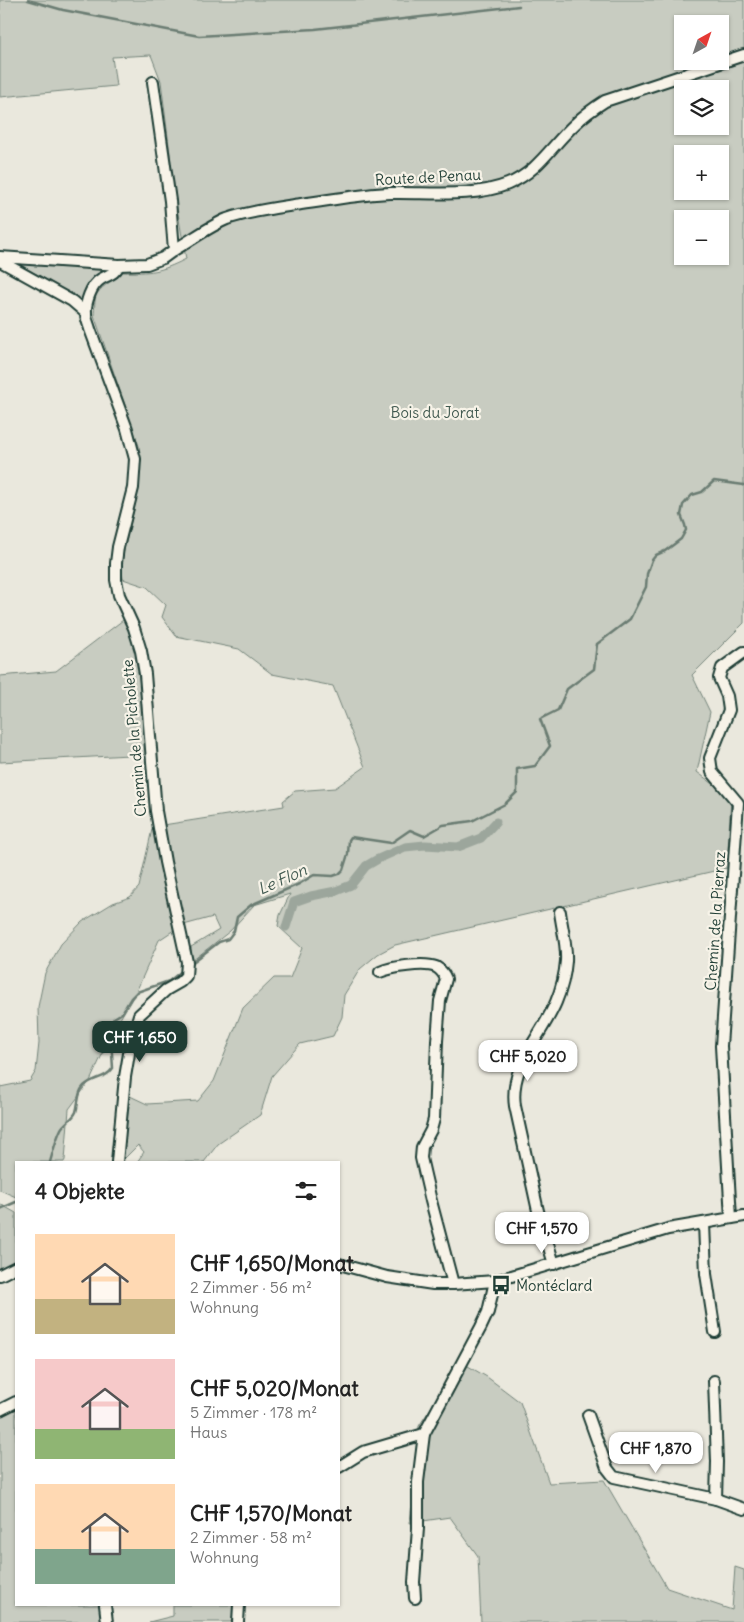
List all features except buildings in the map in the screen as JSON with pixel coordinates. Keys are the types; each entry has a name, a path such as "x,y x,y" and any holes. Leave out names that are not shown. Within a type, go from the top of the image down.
{"street":[{"name":"Route de Penau","path":"0,259 119,265 147,264 163,258 225,220 252,212 360,196 390,193 485,190 508,184 524,177 536,167 574,125 605,101 744,55"},
{"path":"153,82 170,201 174,250"},
{"path":"0,259 72,301 86,313 90,292 94,286 99,280 116,272 119,265"},
{"name":"Chemin de la Picholette","path":"86,313 93,338 127,429 134,459 133,488 118,547 116,580 119,595 134,628 141,651 145,674 156,811 187,962 186,976 166,990 139,1015 131,1042 125,1077 117,1161"},
{"name":"Chemin de la Pierraz","path":"731,1218 721,1046 738,803 712,772 710,758 729,710 727,696 719,678 722,668 744,652"},
{"path":"554,1264 538,1211 514,1094 516,1076 523,1059 551,1013 559,992 566,962 560,912"},
{"path":"380,972 390,968 432,966 442,972 446,979 440,1001 436,1041 434,1119 422,1147 421,1158 430,1201 453,1284"},
{"path":"340,1264 408,1281 433,1284 495,1281 668,1230 744,1216"},
{"path":"704,1223 706,1274 715,1332"},
{"path":"0,1275 15,1268"},
{"path":"415,1598 418,1482 424,1434 488,1312 495,1281"},
{"path":"714,1381 716,1499"},
{"path":"0,1410 15,1402"},
{"path":"588,1414 607,1468 614,1477 716,1499 744,1509"},
{"path":"340,1466 363,1452 424,1434"},
{"path":"105,1606 107,1622"},
{"path":"238,1622 239,1606"}],"green space":[{"name":"Bois du Jorat","path":"0,0 744,0 744,623 692,675 710,712 697,772 731,797 727,868 395,945 378,954 360,969 344,995 342,1017 333,1036 300,1044 272,1076 260,1115 218,1144 205,1161 138,1161 144,1152 138,1145 122,1161 130,1096 147,1104 198,1101 214,1081 243,1008 274,978 290,978 302,948 278,926 280,915 290,894 254,905 230,931 192,961 191,947 219,930 213,917 180,926 159,940 136,992 114,1029 90,1081 69,1109 64,1161 15,1161 15,1197 0,1190 0,1087 30,1081 36,1071 39,1043 38,1007 45,973 61,944 82,922 113,903 130,897 139,887 155,816 157,826 284,806 283,801 295,791 335,788 365,767 333,686 272,674 239,649 176,636 162,617 166,605 147,587 123,579 121,563 138,492 139,446 94,315 95,298 102,288 122,272 155,271 186,259 176,202 161,81 151,55 112,57 116,86 0,97"},
{"path":"15,262 108,269 89,282 82,302 75,296"},
{"path":"127,617 133,627 148,754 0,762 0,676 56,671"},
{"path":"0,1204 15,1212 15,1269 0,1275"},
{"path":"461,1362 487,1377 520,1402 549,1483 604,1480 667,1588 732,1610 735,1567 744,1570 744,1622 481,1622 478,1556 450,1517 410,1523 419,1426"},
{"path":"15,1410 15,1606 100,1606 102,1622 0,1622 0,1417"},
{"path":"173,1606 236,1606 231,1622 149,1622 173,1616"}],"waterway":[{"path":"28,0 63,10 199,36 315,29 519,6"},
{"name":"Le Flon","path":"189,965 219,942 228,939 234,931 237,917 251,905 299,884 314,875 333,876 339,874 343,870 351,837 391,843 410,830 424,836 443,825 472,821 505,804 517,792 517,769 535,766 550,746 540,719 558,710 567,689 594,669 597,644 630,619 646,587 647,574 652,560 656,555 681,539 686,530 681,515 683,505 692,495 702,492 714,481 744,485"},
{"path":"286,927 294,902 351,885 366,866 378,859 405,847 425,845 458,847 481,838 496,822"},
{"name":"Le Flon","path":"50,1161 61,1129 76,1112 79,1095 84,1086 107,1074 113,1068 110,1025 114,1018 122,1013 137,992 169,981 183,970"},
{"name":"Le Flon","path":"0,1209 15,1202"}],"place":[{"name":"Montéclard","path":"501,1285"}]}
